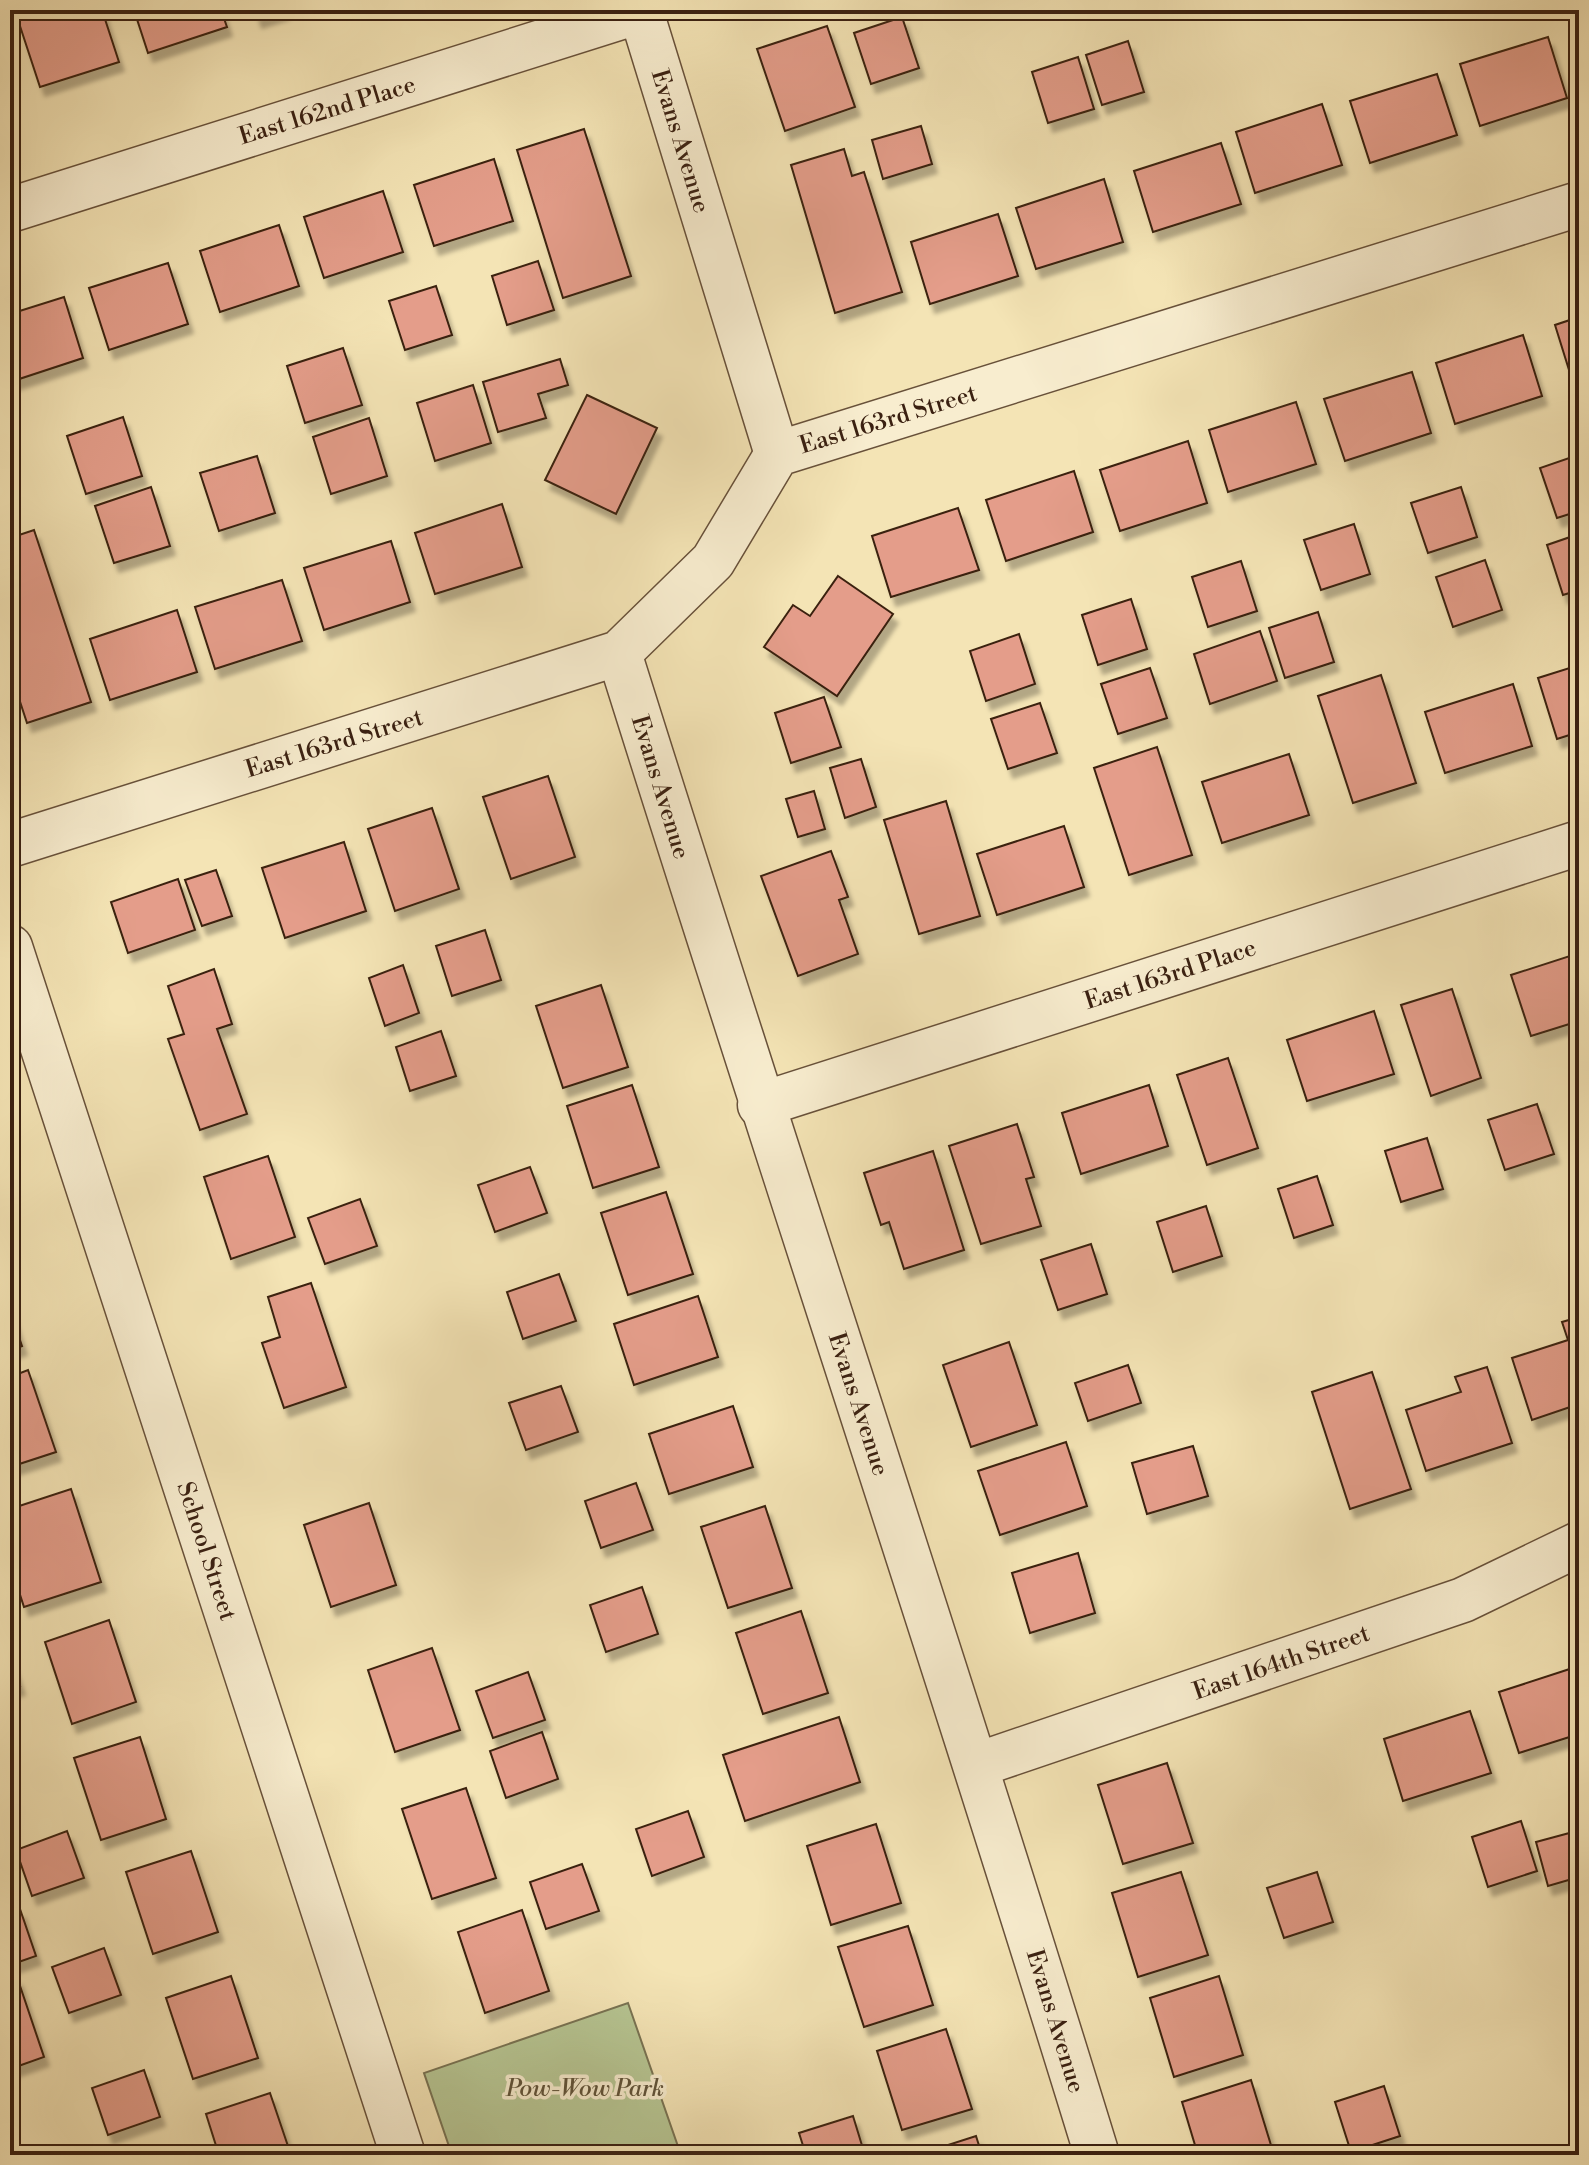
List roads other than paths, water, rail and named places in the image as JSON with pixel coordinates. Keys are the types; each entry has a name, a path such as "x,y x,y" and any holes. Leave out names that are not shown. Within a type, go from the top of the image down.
{"street":[{"name":"East 162nd Place","path":"10,210 642,11"},
{"name":"Evans Avenue","path":"642,11 777,454"},
{"name":"East 163rd Street","path":"10,845 619,653 713,561 777,454 1579,204"},
{"name":"Evans Avenue","path":"619,653 760,1105 977,1765 1097,2155"},
{"name":"East 163rd Place","path":"760,1105 1579,843"},
{"name":"School Street","path":"10,947 18,1000 403,2155"},
{"name":"East 164th Street","path":"977,1765 1463,1600 1579,1544"}],"park label":[{"name":"Pow-Wow Park","path":"585,2088"}]}
